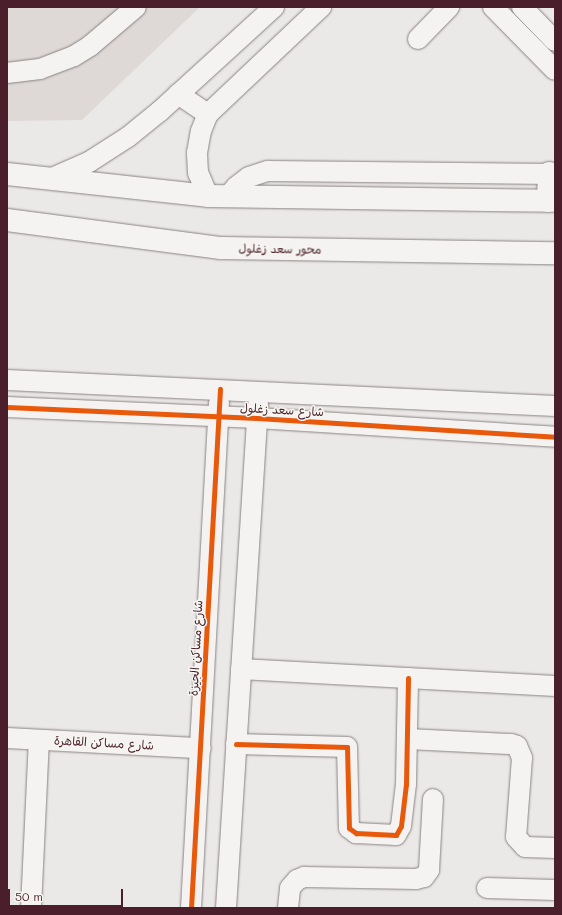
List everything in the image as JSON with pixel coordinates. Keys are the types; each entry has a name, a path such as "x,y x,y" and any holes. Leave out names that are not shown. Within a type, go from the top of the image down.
{"main road":[{"path":"7,174 218,196 551,201 552,174"},
{"name":"محور سعد زغلول","path":"7,220 221,248 555,253"}],"street":[{"path":"7,73 40,69 74,56 90,46 136,7"},
{"path":"50,179 89,162 128,137 274,7"},
{"path":"322,7 208,114 201,131 197,152 198,173 218,196 249,177 268,171 552,174"},
{"path":"418,38 449,7"},
{"path":"493,7 555,70"},
{"path":"522,7 555,41"},
{"path":"178,94 208,114"},
{"name":"شارع سعد زغلول","path":"7,380 555,406"},
{"name":"شارع مساكن الجيزة","path":"191,908 220,389"},
{"path":"226,908 258,391"},
{"name":"شارع سعد زغلول","path":"7,407 257,418 555,437"},
{"path":"241,669 555,686"},
{"path":"236,744 347,747 348,828 356,833 394,836 401,826 408,739 408,678"},
{"name":"شارع مساكن القاهرة","path":"7,738 201,748"},
{"path":"408,739 511,744 517,746 522,758 516,837 525,847 555,848"},
{"path":"32,908 39,740"},
{"path":"288,908 290,888 297,880 304,877 424,877 429,870 433,799"},
{"path":"487,888 555,890"}],"shaded area":[{"path":"7,7 200,7 82,120 7,121"}],"cycle path":[{"path":"191,908 220,389"},
{"path":"7,407 257,418 555,437"},
{"path":"236,744 347,747 349,828 356,833 396,835 401,826 406,784 408,678"}]}
